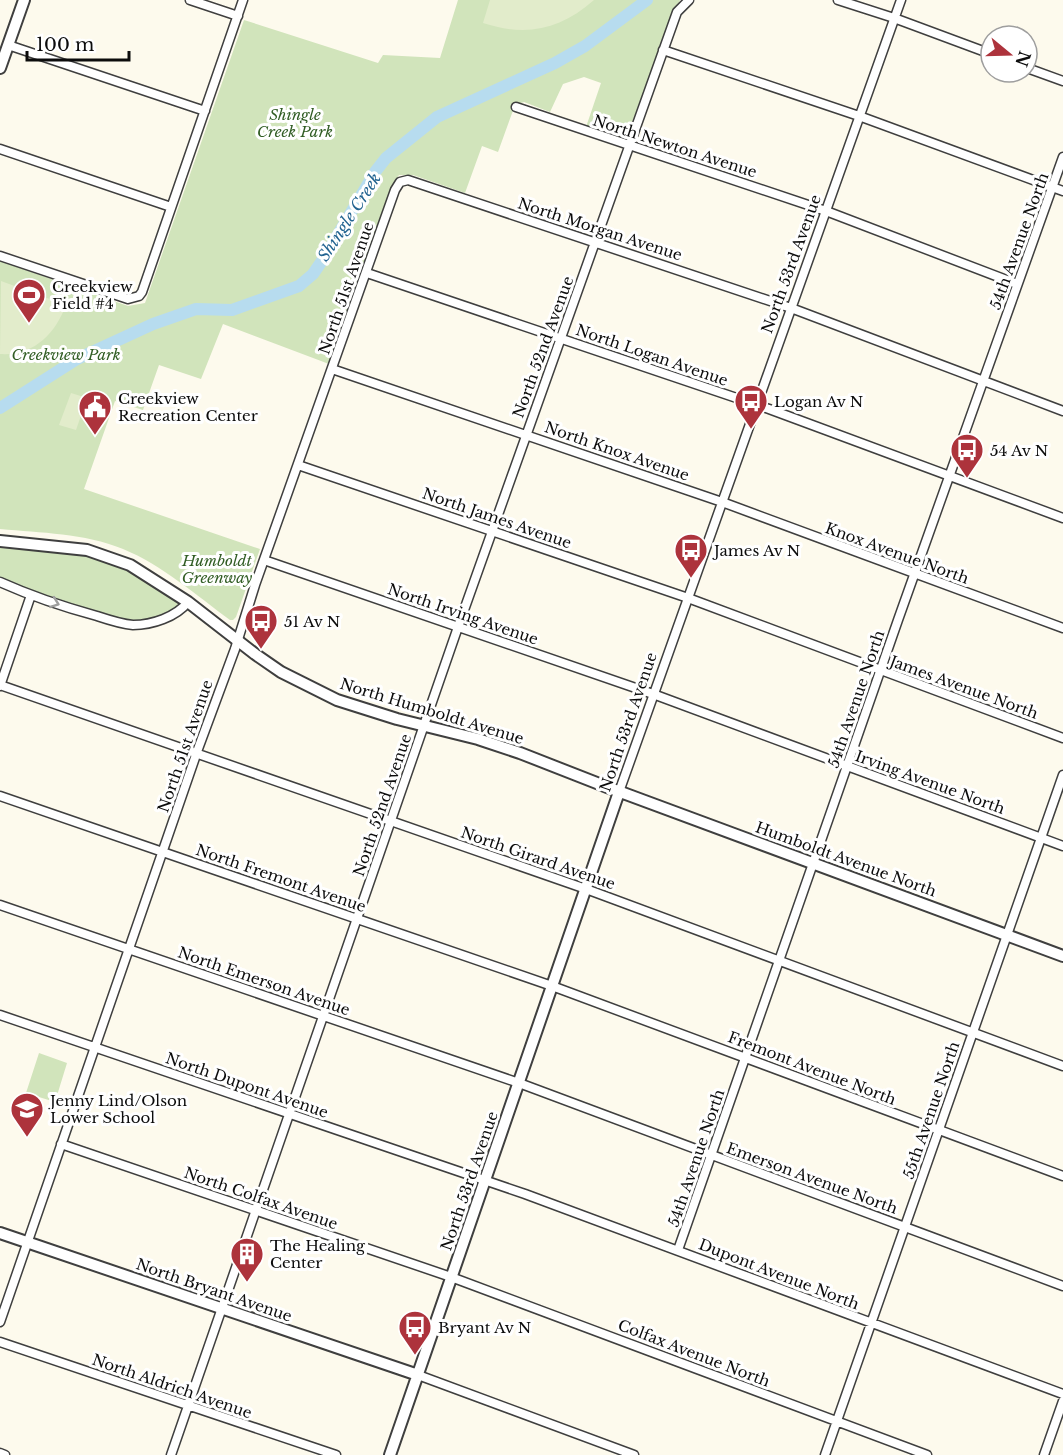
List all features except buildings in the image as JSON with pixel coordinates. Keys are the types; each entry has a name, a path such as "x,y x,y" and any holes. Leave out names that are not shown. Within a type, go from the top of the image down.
{"street":[{"path":"0,68 24,0"},
{"path":"190,0 238,16"},
{"path":"0,256 128,299 135,298 142,292 243,0"},
{"name":"North 52nd Avenue","path":"171,1455 492,530 677,12 689,0"},
{"path":"838,0 979,50"},
{"name":"North 53rd Avenue","path":"390,1455 653,694 901,0"},
{"path":"8,45 205,111"},
{"path":"663,50 859,116 1063,191"},
{"path":"1039,72 1063,81"},
{"name":"North Newton Avenue","path":"516,107 826,211 1017,284"},
{"path":"0,150 171,207"},
{"name":"54th Avenue North","path":"678,1250 846,765 1063,157"},
{"name":"North Morgan Avenue","path":"400,182 408,180 791,308 1063,411"},
{"name":"North 51st Avenue","path":"0,1322 196,753 395,190 400,182"},
{"name":"North Logan Avenue","path":"367,273 757,405 1063,518"},
{"name":"North Knox Avenue","path":"332,369 722,502"},
{"name":"North James Avenue","path":"298,465 688,598"},
{"name":"Knox Avenue North","path":"722,502 1063,628"},
{"name":"North Humboldt Avenue","path":"0,541 69,546 109,556 149,576 188,602 255,654 309,687 367,711 478,739 520,753 619,792"},
{"name":"North Irving Avenue","path":"264,560 653,694"},
{"path":"0,582 72,609 133,625 151,623 167,617 182,609 188,602"},
{"path":"0,686 31,595"},
{"name":"James Avenue North","path":"688,598 1063,738"},
{"name":"North Girard Avenue","path":"0,686 586,889 1063,1066"},
{"name":"Irving Avenue North","path":"653,694 1063,846"},
{"name":"55th Avenue North","path":"825,1455 1063,775"},
{"name":"Humboldt Avenue North","path":"619,792 1063,956"},
{"name":"North Fremont Avenue","path":"0,796 552,986"},
{"name":"North Emerson Avenue","path":"0,906 519,1083"},
{"name":"Fremont Avenue North","path":"552,986 1063,1176"},
{"name":"North Dupont Avenue","path":"0,1015 485,1180"},
{"name":"Emerson Avenue North","path":"519,1083 1063,1286"},
{"name":"North Colfax Avenue","path":"61,1144 452,1276"},
{"name":"Dupont Avenue North","path":"485,1180 1063,1394"},
{"name":"North Bryant Avenue","path":"0,1233 418,1374"},
{"name":"Colfax Avenue North","path":"452,1276 927,1455"},
{"name":"North Aldrich Avenue","path":"0,1342 336,1455"},
{"path":"418,1374 634,1455"},
{"path":"1044,1455 1063,1401"},
{"path":"0,1453 5,1455"}],"green space":[{"path":"458,0 680,0 627,135 623,138 586,127 601,83 584,77 563,84 550,112 524,102 515,105 498,152 482,146 465,193 413,175 399,175 393,184 329,364 223,324 201,379 159,365 143,410 115,401 84,489 260,549 236,617 230,620 165,572 123,549 78,537 0,529 0,261 128,306 145,303 244,20 378,63 383,55 440,58"},
{"path":"490,0 594,0 555,24 542,28 514,30 483,23"},
{"name":"Creekview Field #4","path":"1,281 66,305 56,325 42,341 33,347 12,354 0,354"},
{"path":"71,393 87,398 76,430 59,425"},
{"name":"Humboldt Greenway","path":"0,544 71,550 127,567 179,600 177,607 152,620 138,621 120,619 76,607 0,578"},
{"path":"39,1053 67,1063 55,1102 26,1093"}],"waterway":[{"name":"Shingle Creek","path":"0,408 77,359 153,324 196,309 232,310 299,286 313,274 324,258 375,172 386,158 437,117 555,63 585,46 647,0"}],"place":[{"name":"Creekview Field #4","path":"29,324"},
{"name":"Logan Av N","path":"751,430"},
{"name":"Creekview Recreation Center","path":"95,436"},
{"name":"54 Av N","path":"967,479"},
{"name":"James Av N","path":"691,579"},
{"name":"51 Av N","path":"261,650"},
{"name":"Jenny Lind/Olson Lower School","path":"27,1138"},
{"name":"The Healing Center","path":"247,1283"},
{"name":"Bryant Av N","path":"415,1356"}],"park label":[{"name":"Shingle Creek Park","path":"295,122"},
{"name":"Creekview Park","path":"66,354"}]}
